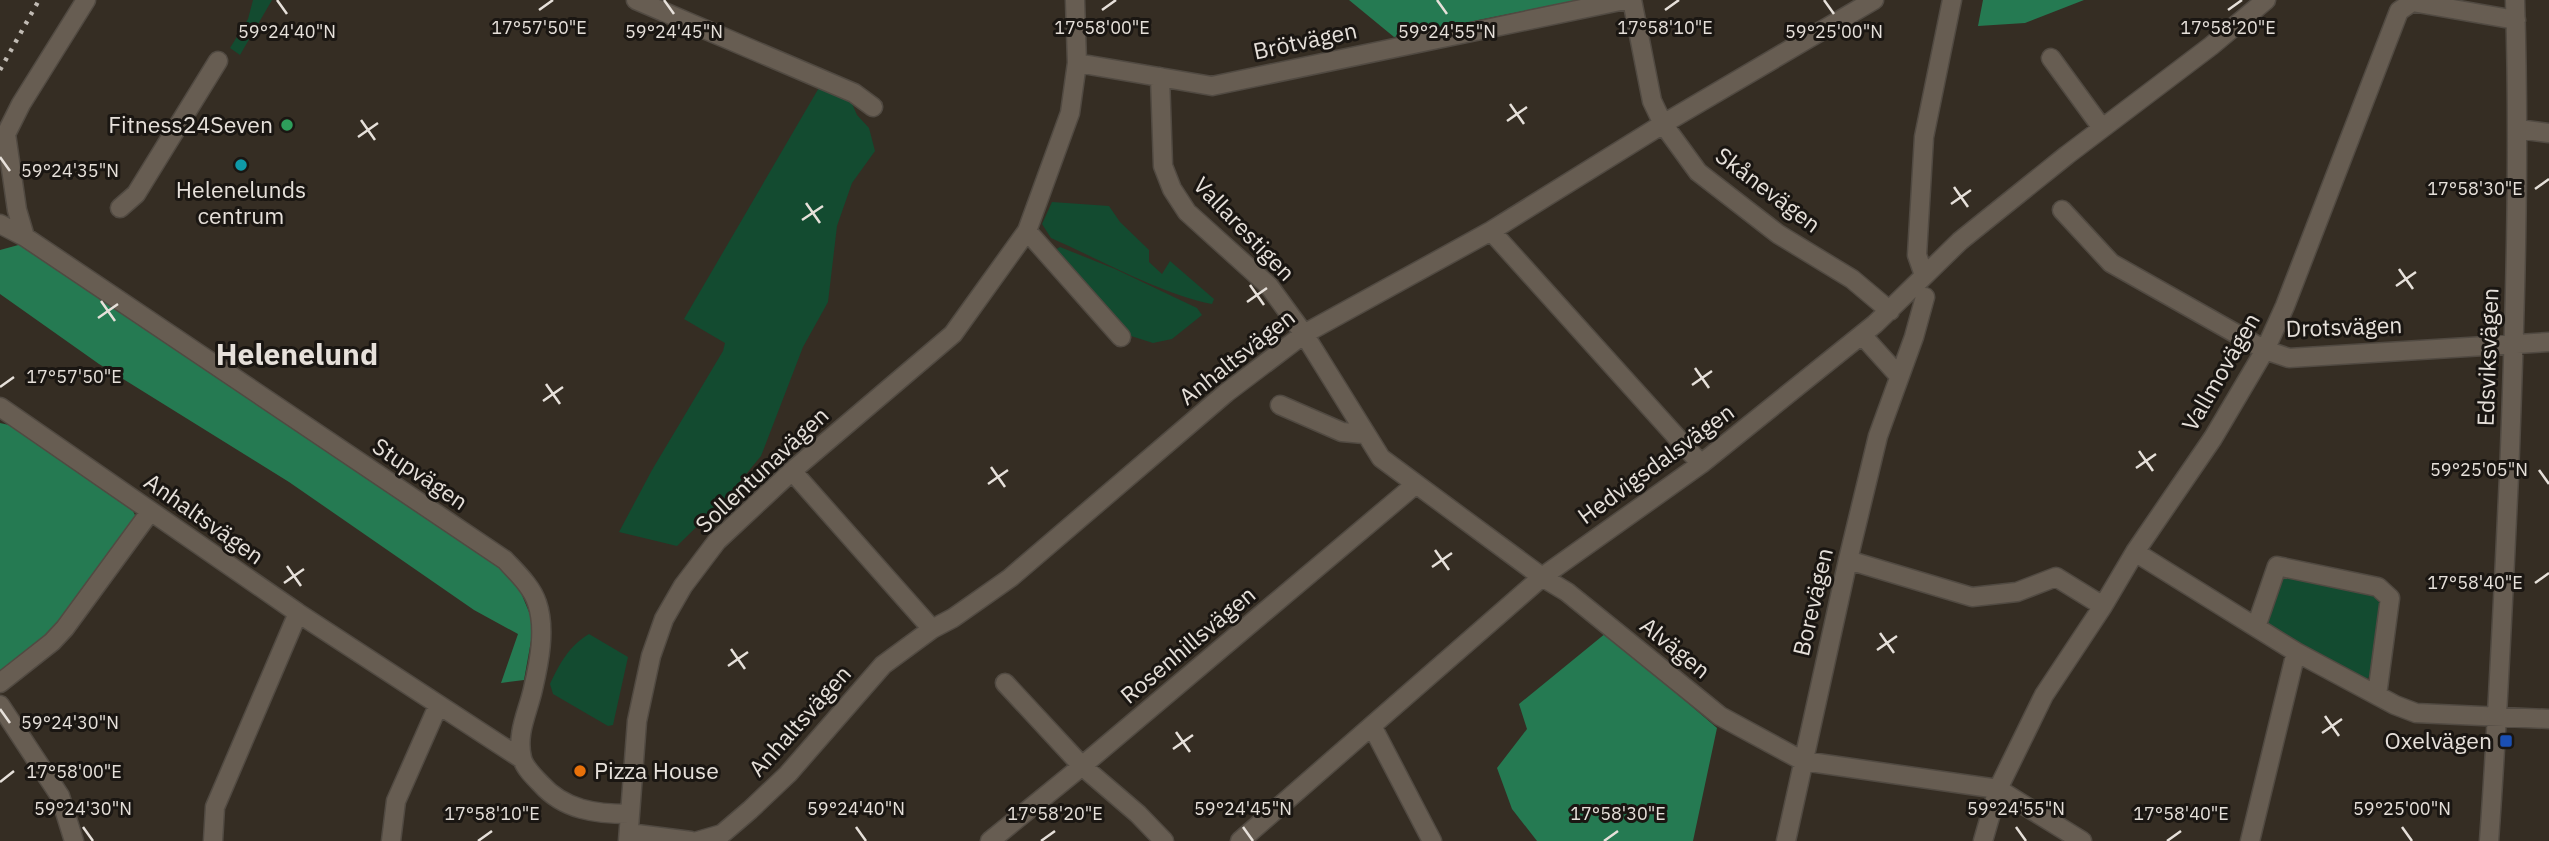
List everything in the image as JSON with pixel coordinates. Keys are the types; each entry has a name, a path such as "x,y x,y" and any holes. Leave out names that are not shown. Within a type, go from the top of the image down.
{"street":[{"path":"24,237 17,210 6,134 21,104 86,0"},
{"path":"636,0 854,93 873,107"},
{"name":"Sollentunavägen","path":"629,837 637,721 650,656 664,619 683,586 717,541 792,471 953,334 1027,231 1070,113 1077,63 1075,0"},
{"name":"Brötvägen","path":"1077,63 1212,86 1625,0"},
{"name":"Skånevägen","path":"1632,0 1652,101 1664,124 1698,172 1778,234 1852,279 1890,311"},
{"name":"Anhaltsvägen","path":"698,841 722,834 788,774 883,665 1010,578 1226,393 1304,334 1491,231 1664,124 1874,0"},
{"path":"1924,275 1917,255 1924,137 1952,0"},
{"name":"Hedvigsdalsvägen","path":"1240,841 1542,577 1701,464 1890,311 1960,241 2102,128 2211,46 2266,0"},
{"name":"Edsviksvägen","path":"2489,841 2498,716 2514,343 2518,129 2515,0"},
{"name":"Vallmovägen","path":"1983,841 1998,789 2044,695 2103,606 2134,552 2213,438 2265,350 2286,306 2399,11 2412,2 2516,20"},
{"path":"2050,58 2102,128"},
{"path":"120,208 136,194 218,61"},
{"name":"Vallarestigen","path":"1160,77 1163,166 1172,189 1187,212 1269,286 1304,334 1364,434"},
{"path":"2518,129 2549,133"},
{"name":"Drotsvägen","path":"2062,210 2111,263 2265,350 2289,358 2549,342"},
{"name":"Stupvägen","path":"0,224 24,237 505,561 526,583 537,603 541,623 533,691 525,711 521,735 522,759"},
{"path":"1027,231 1121,337"},
{"path":"1491,231 1701,464"},
{"name":"Borevägen","path":"1786,841 1878,436 1914,337 1925,296"},
{"path":"1862,335 1899,376"},
{"path":"1280,405 1342,432 1364,434"},
{"name":"Anhaltsvägen","path":"0,407 298,613 522,759"},
{"name":"Alvägen","path":"1364,434 1381,458 1542,577 1567,592 1720,716 1803,761 1998,789 2082,841"},
{"path":"792,471 932,629"},
{"name":"Rosenhillsvägen","path":"990,841 1416,484"},
{"path":"0,683 52,642 65,628 150,512"},
{"path":"2134,552 2296,652 2416,713 2549,719"},
{"path":"1848,559 1972,597 2017,592 2056,577 2103,606"},
{"path":"2256,627 2277,566 2378,587 2390,598 2377,695"},
{"path":"213,841 215,807 298,613"},
{"path":"2250,841 2296,652"},
{"path":"1005,683 1082,766 1138,814 1164,841"},
{"path":"0,705 60,796 74,841"},
{"path":"391,841 396,802 438,706"},
{"path":"1372,726 1432,841"},
{"path":"522,759 548,792 578,809 607,814 629,814"},
{"path":"629,837 691,841"}],"green space":[{"path":"253,0 272,0 240,55 230,48 248,19"},
{"path":"1349,0 1578,0 1394,37"},
{"path":"1983,0 2084,0 2025,23 1978,26"},
{"path":"820,86 849,97 857,115 869,128 875,151 852,183 837,226 828,302 803,347 761,456 728,496 677,546 619,532 652,470 723,351 725,343 684,319"},
{"path":"1052,202 1109,206 1120,222 1149,250 1149,262 1162,274 1170,261 1214,299 1212,304 1151,284 1051,238 1042,224"},
{"path":"22,244 505,566 519,588 534,624 524,680 501,683 518,634 474,610 289,482 99,364 0,294 0,250"},
{"path":"1060,247 1115,269 1197,308 1202,315 1172,339 1153,343 1131,336 1054,254"},
{"path":"0,423 9,425 133,511 136,517 50,632 30,652 0,673"},
{"path":"2288,572 2370,591 2380,598 2376,667 2365,682 2266,623 2278,580"},
{"path":"1606,633 1717,728 1693,841 1537,841 1512,809 1497,768 1527,729 1519,704"},
{"path":"589,634 628,657 613,725 608,726 553,694 550,684 566,656"}],"railway":[{"path":"0,70 39,0"}],"place":[{"name":"Fitness24Seven","path":"287,125"},
{"name":"Helenelunds centrum","path":"241,165"},
{"name":"Oxelvägen","path":"2506,741"},
{"name":"Pizza House","path":"580,771"}],"district":[{"name":"Helenelund","path":"297,355"}]}
